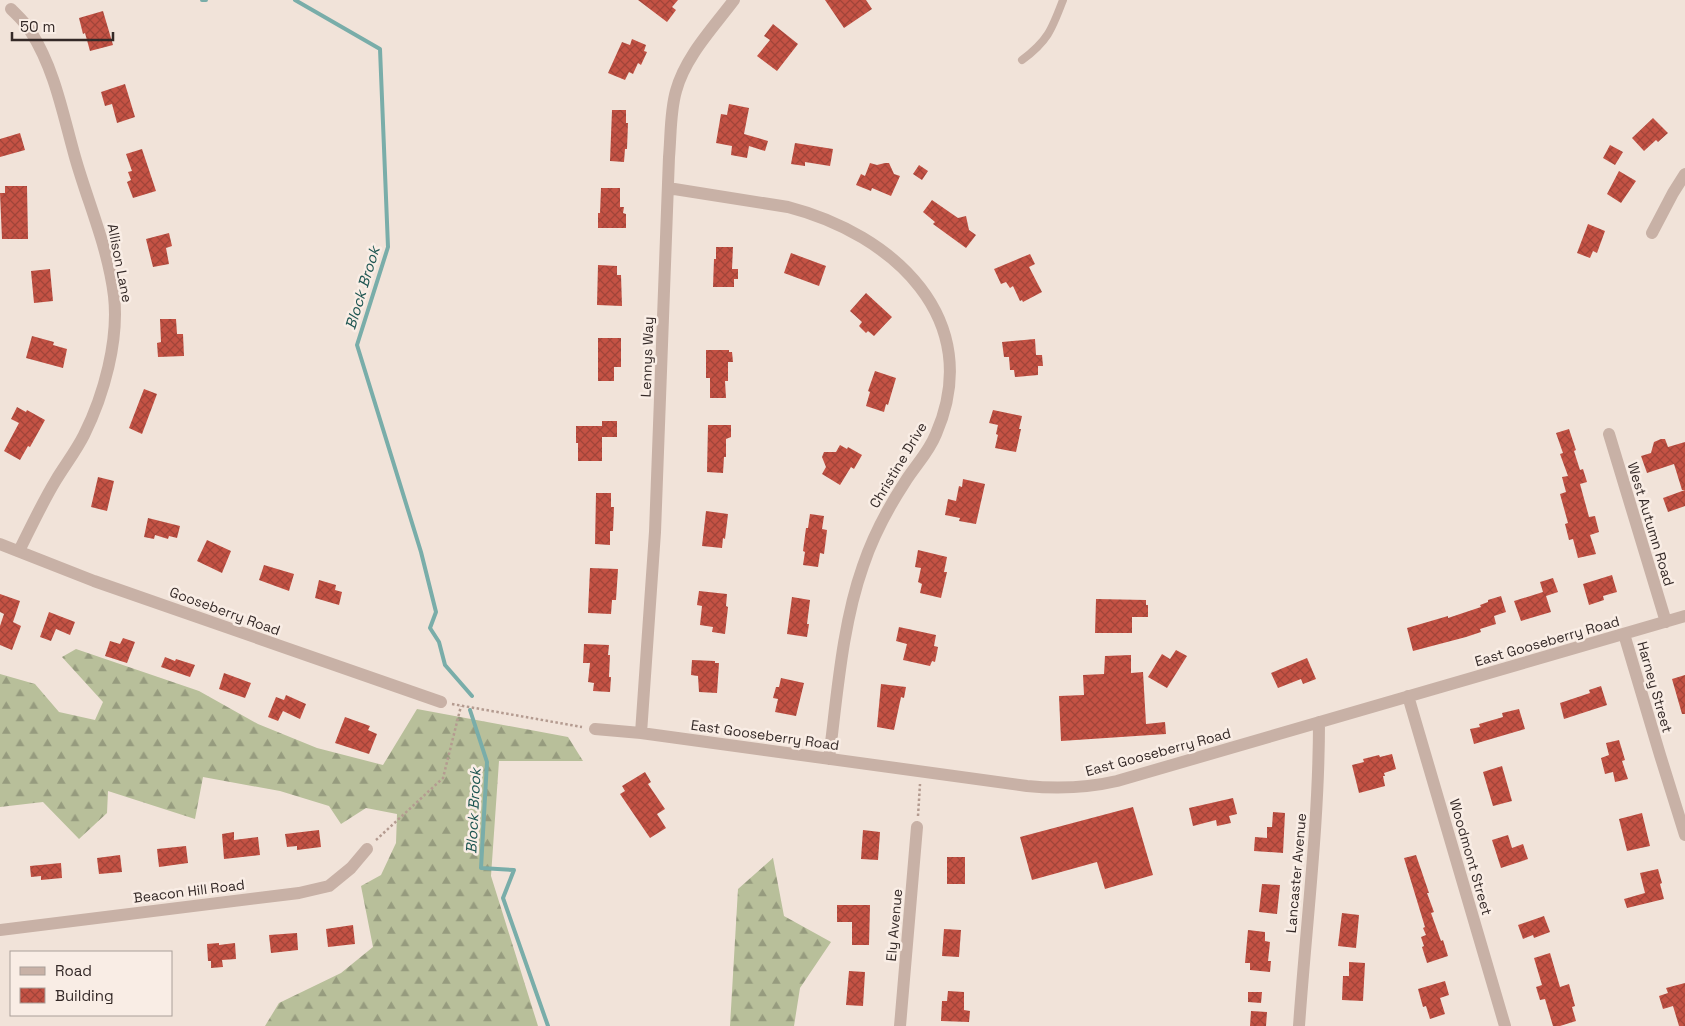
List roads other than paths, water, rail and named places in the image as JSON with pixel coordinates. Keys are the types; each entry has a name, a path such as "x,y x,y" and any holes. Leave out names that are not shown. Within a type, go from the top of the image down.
{"street":[{"name":"Lennys Way","path":"641,733 655,532 668,188 673,106 686,64 734,0"},
{"name":"Allison Lane","path":"12,9 30,30 45,59 57,92 75,159 108,261 115,313 111,348 94,414 84,436 51,488 19,551"},
{"path":"1652,233 1685,174"},
{"name":"Christine Drive","path":"668,188 788,207 807,212 844,227 877,247 907,271 932,302 945,334 950,370 947,405 935,437 890,508 872,542 862,568 847,631 829,759"},
{"name":"West Autumn Road","path":"1609,434 1666,622"},
{"name":"Gooseberry Road","path":"0,544 94,581 441,702"},
{"name":"East Gooseberry Road","path":"595,729 641,733 1028,786 1055,789 1081,788 1117,781 1685,616"},
{"name":"Harney Street","path":"1624,634 1685,835"},
{"name":"Woodmont Street","path":"1408,696 1505,1026"},
{"name":"Lancaster Avenue","path":"1299,1026 1315,831 1319,722"},
{"name":"Ely Avenue","path":"900,1026 917,827"},
{"name":"Beacon Hill Road","path":"0,930 299,893 329,886 351,868 367,849"}],"lane":[{"path":"1022,60 1038,48 1053,27 1063,0"}],"waterway":[{"name":"Block Brook","path":"295,0 380,49 388,247 357,345 421,552 436,612 430,628 439,642 445,665 472,696"},
{"name":"Block Brook","path":"470,710 487,762 481,868 514,870 503,898 548,1026"}]}
